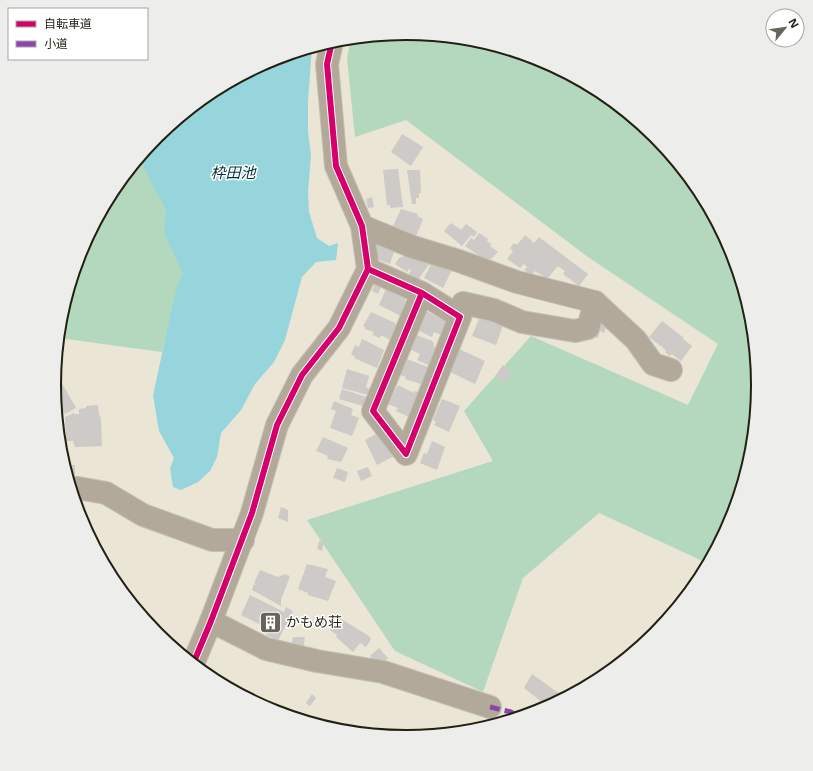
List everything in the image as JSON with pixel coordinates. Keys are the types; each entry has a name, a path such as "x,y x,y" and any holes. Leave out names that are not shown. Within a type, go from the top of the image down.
{"street":[{"path":"195,659 212,621 243,540 277,425 302,375 339,328 368,269 362,226 336,166 327,64 330,49"},
{"path":"362,226 412,247 459,261 517,282 595,302 636,340 653,364 671,370"},
{"path":"368,269 422,293 460,317"},
{"path":"422,293 373,411 406,454 460,317 463,303 494,310 522,322 575,331 588,328 595,302"},
{"path":"77,488 106,493 143,515 212,540 243,540"},
{"path":"212,621 266,649 317,661 383,672 490,707"}],"green space":[{"path":"406,40 452,43 518,58 539,66 579,86 598,98 617,111 651,141 681,175 694,194 706,213 726,253 734,274 745,318 749,340 752,386 749,431 734,497 726,518 704,562 599,513 523,578 483,692 395,651 307,520 493,461 464,411 531,336 688,405 718,344 588,257 406,120 355,137 347,58 350,45 361,43"},
{"path":"155,149 183,273 162,352 64,339 73,296 87,253 107,213 119,194 132,175"}],"water":[{"name":"枠田池","path":"312,53 308,101 308,131 311,155 308,192 309,212 317,238 329,246 338,243 336,260 316,262 302,277 285,340 274,362 255,384 241,410 221,433 217,457 210,471 198,482 181,490 173,487 170,468 174,458 159,431 153,395 176,290 183,273 164,233 166,210 142,164 162,141 196,111 234,86 274,66"}],"building":[{"path":"402,134 423,147 411,166 391,152"},
{"path":"398,169 403,207 390,208 390,205 387,205 383,170"},
{"path":"407,170 420,170 421,193 419,193 419,198 416,198 416,204 412,204"},
{"path":"372,197 374,207 368,208 366,199"},
{"path":"401,209 418,214 417,216 423,219 416,236 393,226"},
{"path":"451,223 461,230 466,224 477,232 474,237 471,235 462,246 444,231"},
{"path":"479,233 488,239 487,241 491,244 490,246 498,252 488,262 465,246 471,238 474,240"},
{"path":"525,235 534,243 539,237 588,274 579,286 563,274 565,271 558,266 547,279 535,271 531,276 524,270 527,267 524,264 520,268 507,259 513,251 510,248 514,243 517,245"},
{"path":"376,243 395,249 390,264 371,257"},
{"path":"406,255 432,260 418,280 409,274 411,271 409,269 407,272 395,264 399,258"},
{"path":"434,258 453,268 443,288 424,278"},
{"path":"376,280 383,283 378,294 372,291"},
{"path":"388,284 406,297 401,316 379,305"},
{"path":"424,310 448,323 441,335 434,332 432,337 415,329"},
{"path":"371,312 395,323 396,325 390,340 381,335 380,338 372,335 374,332 365,329 363,326"},
{"path":"481,314 504,322 496,345 472,336"},
{"path":"595,317 608,321 604,333 600,331 598,338 592,336"},
{"path":"662,321 692,346 681,361 672,354 670,356 665,352 666,350 649,337"},
{"path":"414,334 432,341 434,344 433,346 438,349 431,366 417,360 420,354 408,348"},
{"path":"362,339 384,350 377,368 354,358 355,356 351,355 355,345 359,347"},
{"path":"457,348 485,361 475,384 448,371"},
{"path":"404,358 428,367 421,384 405,379 406,377 398,374"},
{"path":"62,364 62,383 76,408 65,414 62,408"},
{"path":"503,365 512,372 504,383 495,376"},
{"path":"347,369 369,376 366,387 370,389 368,395 342,388"},
{"path":"398,385 414,393 415,391 421,393 409,417 396,411 398,408 388,404"},
{"path":"342,389 366,397 363,406 339,399"},
{"path":"442,399 460,406 449,432 434,425 436,422 433,420"},
{"path":"334,401 353,409 351,415 359,418 352,436 330,428 336,411 331,409"},
{"path":"98,405 99,415 101,418 102,446 75,447 73,441 66,441 65,417 74,413 79,414 79,409 86,408 86,406"},
{"path":"378,433 396,455 377,465 365,440"},
{"path":"323,437 348,448 341,462 327,459 328,456 316,451"},
{"path":"432,441 445,447 437,470 420,463 424,453 427,454"},
{"path":"71,465 75,465 75,482"},
{"path":"368,467 372,476 361,481 357,471"},
{"path":"337,468 348,472 345,482 333,478"},
{"path":"281,507 288,510 288,522 278,518"},
{"path":"319,541 324,542 322,551 317,549"},
{"path":"307,564 328,569 325,577 336,581 328,601 308,595 308,593 298,589"},
{"path":"260,570 278,577 285,574 290,576 281,600 281,606 252,590 254,584 258,586 254,583"},
{"name":"かもめ荘","path":"250,595 284,612 286,607 293,611 278,641 266,635 269,629 241,615"},
{"path":"338,617 369,636 371,639 366,647 360,643 353,652 336,637 337,635 330,630"},
{"path":"293,637 305,637 303,650 291,648"},
{"path":"379,648 388,658 380,666 370,656"},
{"path":"532,674 560,694 543,703 524,688"},
{"path":"312,694 316,698 310,706 306,703"}],"marked path":[{"path":"490,707 514,714"}],"cycle path":[{"path":"195,659 252,513 277,425 302,375 339,328 368,269 362,226 336,166 327,64 330,49"},
{"path":"368,269 422,293 460,317 406,454 373,411 422,293"}],"place":[{"name":"かもめ荘","path":"271,622"}]}
